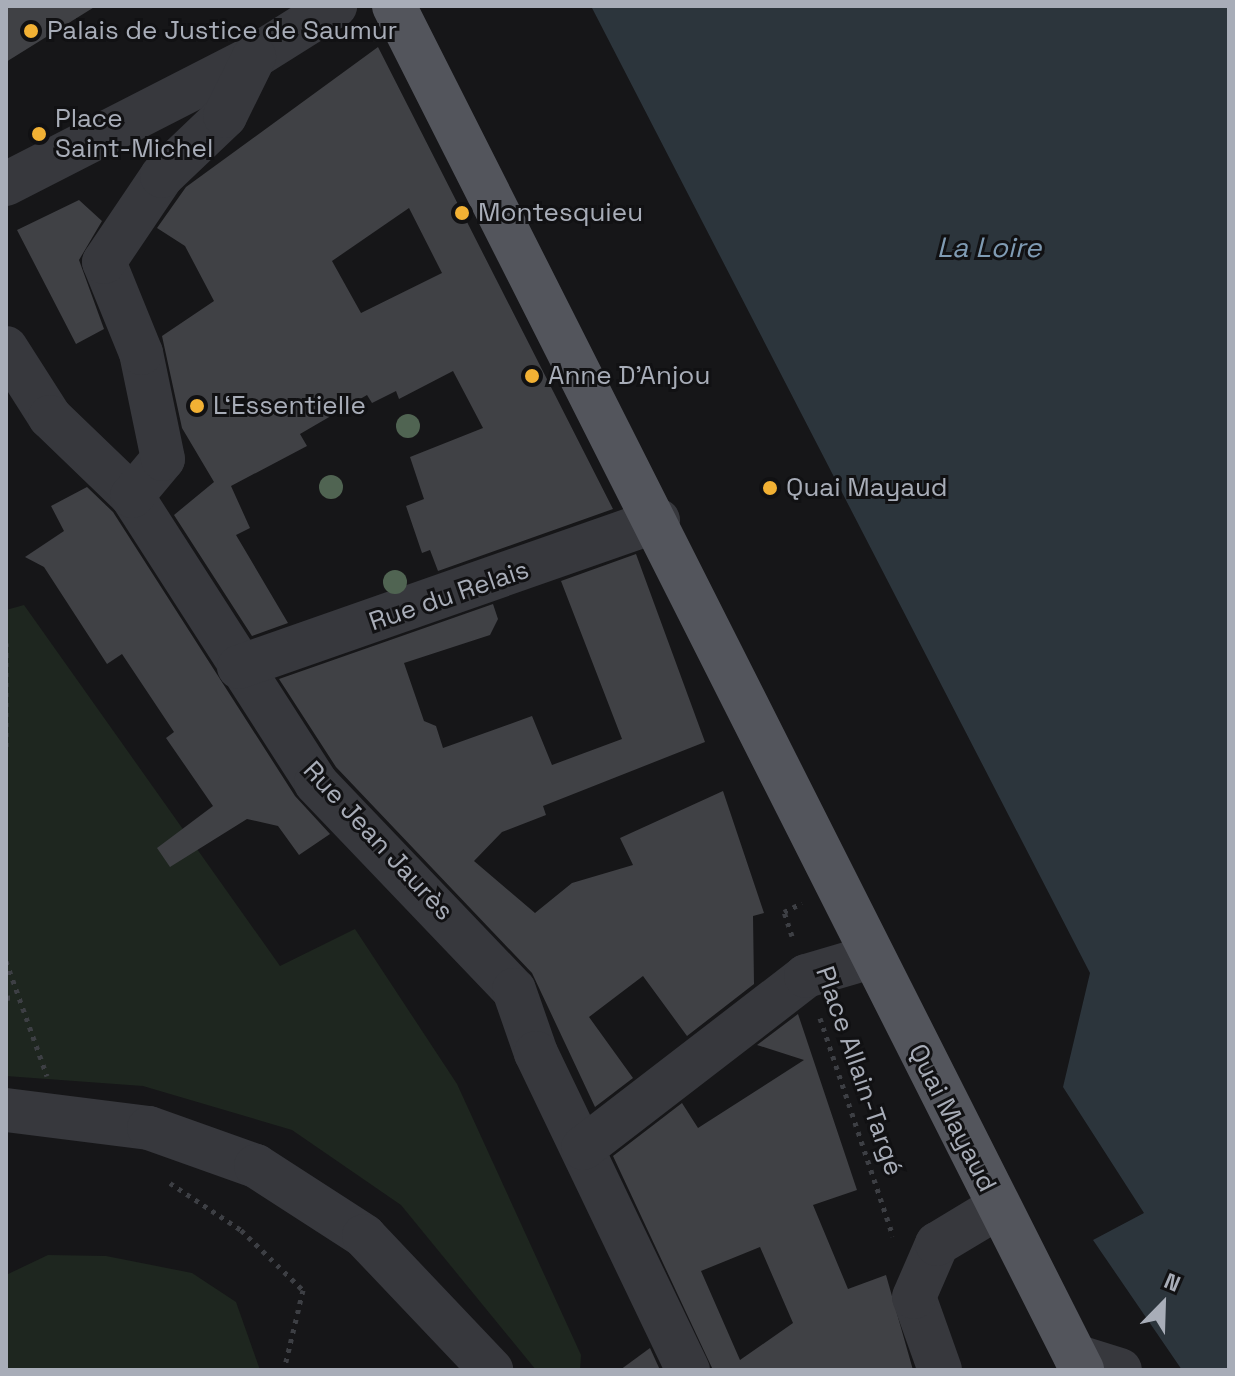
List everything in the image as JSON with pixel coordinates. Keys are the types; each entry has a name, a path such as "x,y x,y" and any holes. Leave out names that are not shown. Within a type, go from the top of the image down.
{"main road":[{"name":"Quai Mayaud","path":"394,6 658,520 871,957 1078,1363"}],"street":[{"path":"6,184 254,57 335,6"},
{"path":"132,496 163,459 141,353 104,262 162,176 225,116 254,57"},
{"name":"Rue Jean Jaurès","path":"6,348 50,417 132,496 316,783 514,990 655,1310 688,1370"},
{"name":"Rue du Relais","path":"239,667 658,520"},
{"path":"583,1148 806,976 871,957"},
{"path":"27,1110 149,1128 256,1166 314,1199 412,1280 491,1370"},
{"path":"940,1370 914,1297 937,1244 997,1208"},
{"path":"1078,1363 1120,1370"}],"path":[{"path":"6,643 6,751"},
{"name":"Place Allain-Targé","path":"836,886 784,912 914,1297"},
{"path":"6,961 14,997 47,1069 27,1110"},
{"path":"6,998 14,997"},
{"path":"163,1180 241,1230 303,1290 284,1370"}],"shaded area":[{"path":"24,605 280,966 355,929 457,1084 581,1355 580,1370 536,1370 401,1205 292,1130 143,1086 6,1076 6,610"},
{"path":"48,1255 106,1256 192,1273 236,1302 260,1370 6,1370 6,1275"}],"water":[{"name":"La Loire","path":"591,6 1229,6 1229,1370 1182,1370 1093,1240 1144,1213 1063,1087 1090,973"}],"building":[{"name":"Palais de Justice de Saumur","path":"6,6 96,6 6,62"},
{"path":"378,47 613,509 438,571 430,550 422,553 406,506 424,499 410,457 483,428 453,371 399,399 396,391 372,403 367,395 300,434 307,446 231,486 250,528 236,535 288,623 252,636 174,515 214,482 182,428 162,336 214,301 185,246 157,228 186,187","holes":["409,208 442,273 361,313 332,261"]},
{"path":"79,200 102,221 79,260 104,329 76,344 17,230"},
{"path":"87,487 113,512 295,796 330,834 299,855 278,826 247,819 170,867 157,848 213,806 166,738 174,732 122,654 107,664 44,567 25,557 64,531 51,506"},
{"path":"636,554 705,742 543,806 546,815 502,832 474,861 535,913 572,883 633,865 620,838 723,791 764,913 753,916 754,984 687,1036 643,976 589,1017 633,1078 595,1107 532,973 336,767 279,679 493,604 498,619 490,635 404,663 424,721 436,726 443,748 532,716 552,765 622,739 561,581"},
{"path":"798,1014 857,1190 813,1205 848,1289 886,1275 913,1370 713,1370 613,1156 682,1103 698,1128 804,1060 757,1045","holes":["760,1247 793,1323 740,1360 701,1271"]},
{"path":"650,1348 660,1370 620,1370"}],"place":[{"name":"Palais de Justice de Saumur","path":"31,31"},
{"name":"Place Saint-Michel","path":"39,134"},
{"name":"Montesquieu","path":"462,213"},
{"name":"Anne D'Anjou","path":"532,376"},
{"name":"L‘Essentielle","path":"197,406"},
{"name":"Quai Mayaud","path":"770,488"}]}
